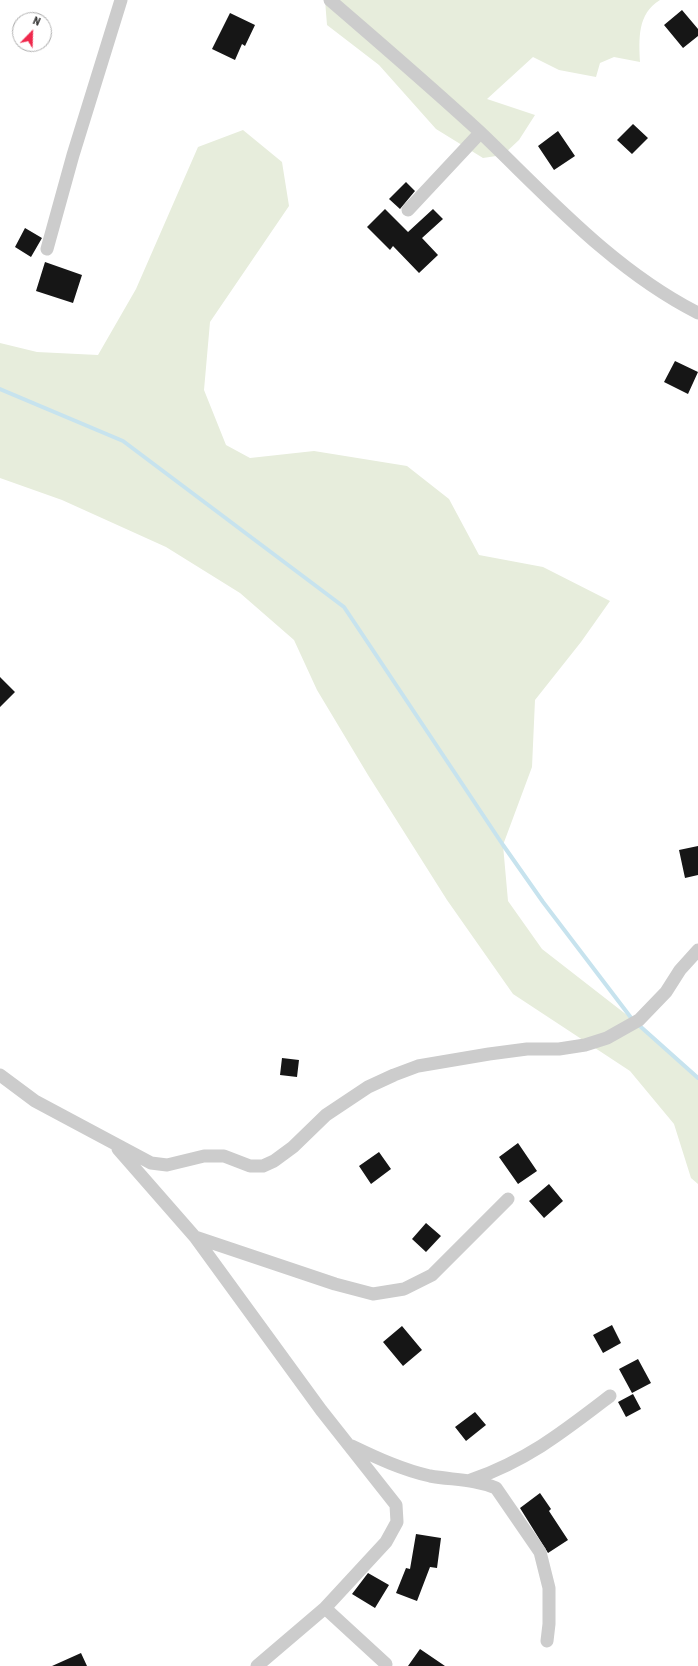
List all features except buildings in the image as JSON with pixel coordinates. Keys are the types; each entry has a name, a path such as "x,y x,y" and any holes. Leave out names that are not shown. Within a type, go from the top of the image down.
{"street":[{"path":"47,249 73,155 121,0"},
{"path":"330,0 398,58 480,133 545,197 632,273 668,297 698,313"},
{"path":"408,210 480,133"},
{"path":"0,1075 35,1102 151,1163 173,1164 204,1156 224,1156 250,1166 263,1166 274,1161 293,1147 326,1115 368,1087 418,1066 527,1049 559,1049 586,1045 607,1038 639,1020 666,992 680,970 698,950"},
{"path":"113,1143 195,1237 347,1444 396,1505 397,1522 386,1542 325,1608 257,1666"},
{"path":"195,1237 335,1284 373,1294 404,1289 432,1275 508,1199"},
{"path":"469,1480 491,1473 527,1456 559,1436 610,1396"},
{"path":"347,1444 384,1462 430,1476 469,1480 487,1484 496,1488 540,1552 549,1588 549,1624 547,1641"},
{"path":"325,1608 386,1664"}],"green space":[{"path":"325,0 660,0 652,6 643,20 639,45 640,62 614,57 600,63 596,77 559,70 533,57 487,99 535,115 519,140 503,155 483,158 436,129 379,65 327,25"},
{"path":"243,130 282,162 289,206 210,322 204,390 226,445 250,458 314,451 407,466 449,499 479,555 543,567 610,601 581,642 535,700 532,767 503,845 508,901 542,949 632,1019 698,1078 698,1184 691,1178 674,1124 630,1071 513,994 447,900 368,775 317,690 294,640 240,593 166,547 62,500 0,478 0,343 37,352 98,355 136,289 198,147"}],"waterway":[{"path":"0,389 123,441 344,607 503,845 543,902 632,1019 698,1078"}]}
